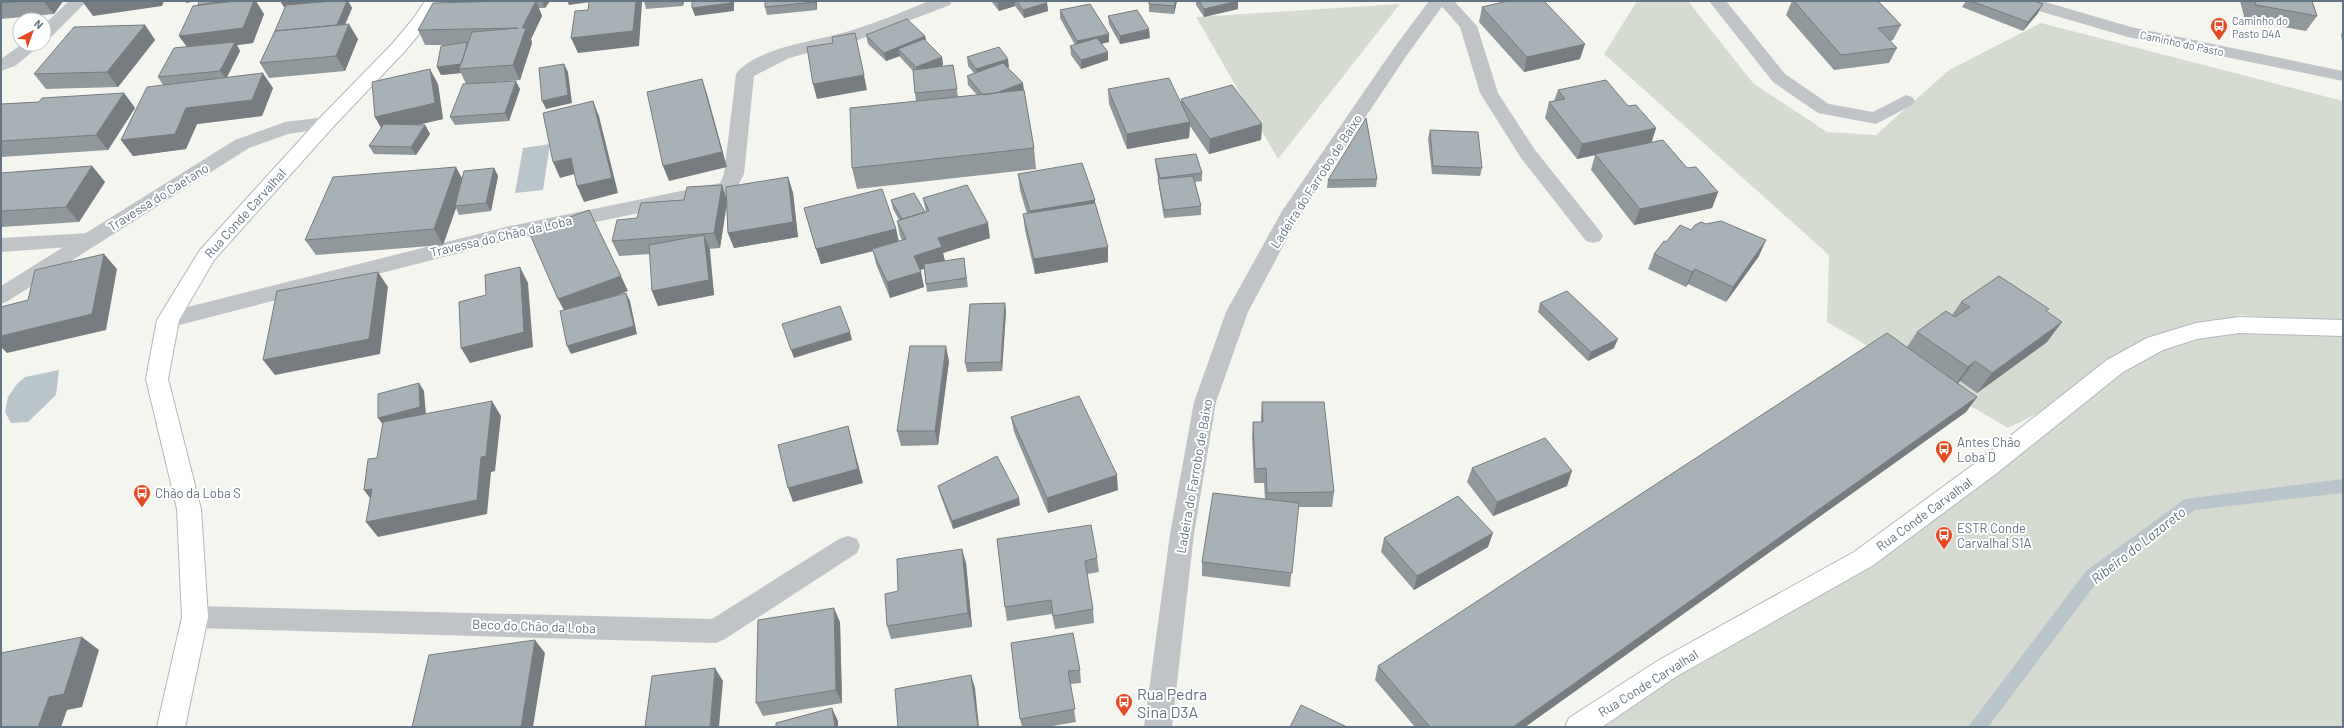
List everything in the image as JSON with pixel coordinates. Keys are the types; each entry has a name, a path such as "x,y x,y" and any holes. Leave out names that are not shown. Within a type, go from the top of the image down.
{"street":[{"path":"52,27 80,1"},
{"name":"Rua Conde Carvalhal","path":"170,727 195,617 189,509 157,379 168,320 207,255 326,123 398,48 420,22 433,1"},
{"name":"Travessa do Chão da Loba","path":"168,320 506,234 726,188 734,174 746,74 756,64 853,36 944,1"},
{"name":"Ladeira do Farrobo de Baixo","path":"1158,727 1182,534 1205,402 1237,312 1290,216 1400,52 1438,1"},
{"path":"1445,1 1468,26 1489,93 1528,154 1593,236"},
{"path":"1717,1 1778,78 1824,109 1876,118 1906,101"},
{"name":"Caminho do Pasto","path":"2024,1 2128,32 2343,76"},
{"path":"1,66 22,52"},
{"name":"Travessa do Caetano","path":"1,296 242,144 285,128 326,123"},
{"path":"1,245 90,240"},
{"name":"Rua Conde Carvalhal","path":"1579,727 1668,668 1863,559 1989,466 2115,366 2155,344 2196,331 2239,325 2343,328"},
{"name":"Beco do Chão da Loba","path":"195,617 716,631 848,546"}],"shaded area":[{"path":"1637,1 1688,1 1753,83 1827,132 1876,135 1949,70 2041,23 2343,101 2343,325 2239,315 2212,328 2343,328 2343,727 1579,727 1863,559 2080,393 2008,428 1827,322 1829,255 1604,54"},
{"path":"1400,4 1278,159 1196,17"},
{"path":"550,144 543,190 515,193 523,148"},
{"path":"59,370 56,395 28,422 11,423 5,412 8,397 17,384 25,377"}],"building":[{"path":"1,1 23,1 1,3"},
{"path":"199,1 223,1 198,5"},
{"path":"236,1 254,1 243,28 179,36 193,6"},
{"path":"347,1 337,25 275,31 286,5"},
{"path":"536,1 522,28 526,28 513,65 459,69 472,32 518,28 418,30 433,3"},
{"path":"589,1 636,1 633,31 571,38 575,11 588,10"},
{"path":"692,1 731,1 731,3 692,8"},
{"path":"765,1 815,1 815,2 765,7"},
{"path":"1017,1 1045,1 1047,3 1023,10"},
{"path":"1149,1 1176,1 1174,6 1149,4"},
{"path":"1199,1 1238,1 1204,9"},
{"path":"1508,1 1544,1 1585,44 1527,57 1482,7"},
{"path":"1794,1 1878,1 1901,25 1878,28 1897,48 1841,55"},
{"path":"1971,1 2034,1 2043,4 2028,22"},
{"path":"2255,1 2312,1 2317,16 2256,5"},
{"path":"1090,4 1109,34 1077,41 1060,10"},
{"path":"1137,10 1149,29 1120,36 1108,16"},
{"path":"907,19 925,36 884,53 866,35"},
{"path":"349,24 336,56 260,63 275,31"},
{"path":"145,25 107,72 34,74 74,27"},
{"path":"855,33 864,75 813,84 807,47 833,43 832,37"},
{"path":"1097,38 1108,52 1081,60 1070,46"},
{"path":"924,39 942,57 916,67 898,49"},
{"path":"235,42 220,71 158,77 174,48"},
{"path":"467,42 461,64 437,67 441,46"},
{"path":"999,47 1008,59 976,69 967,57"},
{"path":"1003,63 1023,83 996,93 983,95 967,76"},
{"path":"564,64 568,95 542,101 539,68"},
{"path":"953,65 957,89 915,93 913,70"},
{"path":"430,69 435,103 375,117 372,82"},
{"path":"263,73 252,100 186,108 175,134 121,140 147,87"},
{"path":"1169,78 1190,122 1127,134 1108,89"},
{"path":"702,79 722,152 663,166 647,92"},
{"path":"1606,80 1628,106 1636,105 1656,128 1582,144 1549,102 1565,99 1558,90"},
{"path":"516,81 505,113 450,117 463,84"},
{"path":"1232,85 1262,124 1210,139 1181,99"},
{"path":"1024,90 1034,148 852,168 850,108"},
{"path":"124,93 96,135 1,141 1,104 39,102 42,98"},
{"path":"593,101 612,178 577,186 571,158 553,162 543,113"},
{"path":"1366,118 1377,179 1328,180"},
{"path":"384,124 425,125 411,147 369,146"},
{"path":"1430,130 1478,132 1482,168 1433,166"},
{"path":"1663,140 1687,168 1696,167 1718,192 1640,209 1595,154"},
{"path":"1196,154 1202,173 1160,178 1155,159"},
{"path":"1082,163 1095,200 1030,211 1018,174"},
{"path":"92,166 66,207 1,211 1,173"},
{"path":"456,167 434,229 305,240 333,177"},
{"path":"494,168 486,203 455,206 464,171"},
{"path":"1193,176 1201,206 1164,210 1158,179"},
{"path":"788,177 793,222 728,233 726,187"},
{"path":"722,185 714,233 612,241 617,220 637,218 641,203 684,200 687,187"},
{"path":"967,185 988,223 938,238 942,247 914,256 921,272 887,282 872,249 906,239 897,221 929,211 923,198"},
{"path":"882,189 896,229 816,249 804,208"},
{"path":"914,193 925,212 902,219 891,200"},
{"path":"1095,203 1108,247 1034,259 1023,214"},
{"path":"589,210 621,276 558,299 529,232"},
{"path":"1721,221 1766,240 1733,287 1695,269 1692,272 1654,254 1664,241 1666,242 1680,225 1691,230 1695,225 1701,222 1706,224"},
{"path":"704,235 709,280 652,291 649,245"},
{"path":"104,254 92,314 1,336 1,307 28,300 35,270"},
{"path":"964,258 966,278 926,284 924,264"},
{"path":"520,267 524,332 461,348 459,302 486,295 485,275"},
{"path":"378,272 369,339 263,360 277,291"},
{"path":"1999,276 2049,309 2046,311 2062,322 1992,373 1975,361 1968,367 1917,332 1946,311 1955,317 1970,307 1961,302"},
{"path":"1567,291 1618,339 1591,352 1540,303"},
{"path":"626,293 634,326 567,346 560,311"},
{"path":"1005,303 1001,362 965,363 970,304"},
{"path":"840,306 850,332 791,350 782,324"},
{"path":"1887,333 1977,397 1513,727 1430,727 1378,666"},
{"path":"910,346 946,346 935,431 897,431"},
{"path":"419,383 420,407 378,418 378,394"},
{"path":"1079,396 1117,475 1047,498 1011,417"},
{"path":"492,401 486,456 481,457 477,500 366,522 372,489 364,490 368,459 377,458 383,422"},
{"path":"1262,402 1324,402 1334,492 1267,493 1266,468 1255,469 1253,422 1263,422"},
{"path":"848,426 858,469 788,488 778,445"},
{"path":"1545,438 1572,471 1497,502 1472,468"},
{"path":"997,456 1019,498 952,521 938,486"},
{"path":"1213,493 1299,503 1292,573 1202,562"},
{"path":"1458,496 1493,533 1417,576 1384,538"},
{"path":"1091,525 1097,558 1085,561 1093,609 1053,616 1051,600 1005,607 997,539"},
{"path":"962,549 968,613 887,626 885,594 898,591 897,559"},
{"path":"834,608 836,690 756,703 758,620"},
{"path":"1073,633 1080,670 1068,671 1075,709 1020,719 1011,643"},
{"path":"82,637 64,694 49,697 38,727 1,727 1,653"},
{"path":"535,640 521,727 412,727 429,655"},
{"path":"715,668 710,727 645,727 652,676"},
{"path":"971,675 978,727 898,727 895,689"},
{"path":"1301,705 1347,727 1290,727"},
{"path":"832,708 835,727 776,727 776,723"}],"waterway":[{"name":"Ribeiro do Lazareto","path":"1977,727 2092,576 2191,504 2343,486"}],"place":[{"name":"Caminho do Pasto D4A","path":"2219,41"},
{"name":"Antes Chão Loba D","path":"1944,464"},
{"name":"Chão da Loba S","path":"142,508"},
{"name":"ESTR Conde Carvalhal S1A","path":"1944,550"},
{"name":"Rua Pedra Sina D3A","path":"1124,717"}]}
